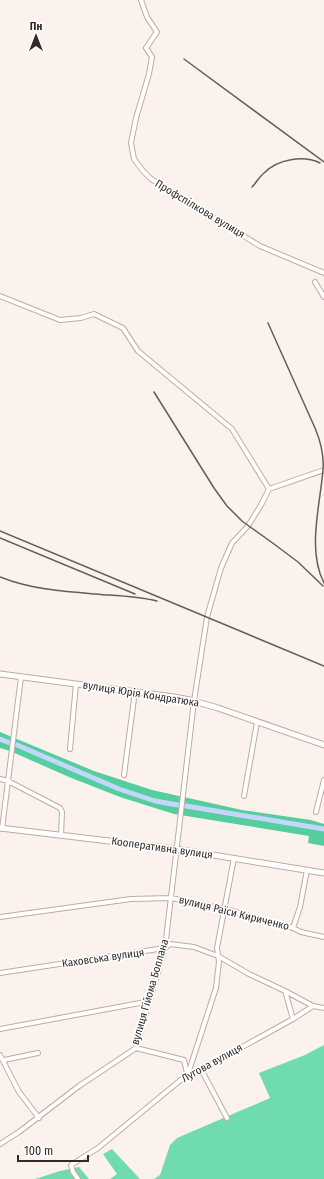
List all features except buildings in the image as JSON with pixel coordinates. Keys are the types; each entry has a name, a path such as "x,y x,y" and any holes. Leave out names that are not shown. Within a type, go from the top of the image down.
{"street":[{"name":"Профспілкова вулиця","path":"141,0 148,17 157,32 146,48 152,57 131,143 134,159 151,179 260,246 324,273"},
{"path":"315,282 324,297"},
{"path":"0,296 60,320 80,318 94,314 123,328 138,351 232,428 269,489 324,470"},
{"name":"вулиця Гійома Боплана","path":"0,1144 19,1132 80,1086 136,1048 165,948 194,701 206,617 221,568 232,542 248,526 269,489"},
{"name":"вулиця Юрія Кондратюка","path":"0,674 174,697 194,701 324,744"},
{"path":"1,828 21,677"},
{"path":"70,749 76,684"},
{"path":"124,775 135,692"},
{"path":"244,796 257,722"},
{"path":"0,779 8,781 60,808 62,812 62,835"},
{"path":"316,812 324,780"},
{"name":"Кооперативна вулиця","path":"1,828 176,849 324,873"},
{"path":"188,1074 216,988 219,962 217,948 234,858"},
{"path":"293,928 300,907 307,870"},
{"name":"вулиця Раїси Кириченко","path":"0,917 130,899 171,898 224,909 293,928 301,932 324,937"},
{"name":"Каховська вулиця","path":"0,972 165,948 170,944 194,947 218,956 249,974 313,1006"},
{"path":"285,991 294,1019"},
{"path":"0,1030 140,1002 148,1005"},
{"path":"313,1006 324,1008"},
{"name":"Лугова вулиця","path":"78,1179 73,1172 71,1165 98,1148 188,1074 195,1073 294,1019 313,1006"},
{"path":"136,1048 184,1060 188,1074"},
{"path":"4,1060 38,1053"},
{"path":"0,1055 4,1060 19,1092 38,1118"},
{"path":"188,1074 203,1072 227,1118"}],"green space":[{"path":"0,732 94,771 152,790 242,810 311,820 324,824 324,846 308,843 309,836 174,814 120,797 0,748"},
{"path":"324,1045 324,1179 154,1179 160,1175 170,1145 177,1138 270,1098 259,1073 305,1055"},
{"path":"112,1149 140,1179 110,1179 117,1174 103,1154"},
{"path":"79,1167 89,1179 35,1179 60,1171"}],"waterway":[{"path":"0,739 10,743"},
{"path":"17,745 119,789 155,801 178,805"},
{"path":"186,806 324,829"}],"railway":[{"path":"184,59 324,162"},
{"path":"252,187 261,176 276,164 299,159 306,159 320,163"},
{"path":"268,323 315,428 322,449 323,470 315,542 319,570 324,583"},
{"path":"154,392 214,488 227,506 242,521 298,562 323,586"},
{"path":"0,531 324,666"},
{"path":"0,538 135,594"},
{"path":"0,577 13,582 40,588 67,592 133,597 157,601"}]}
